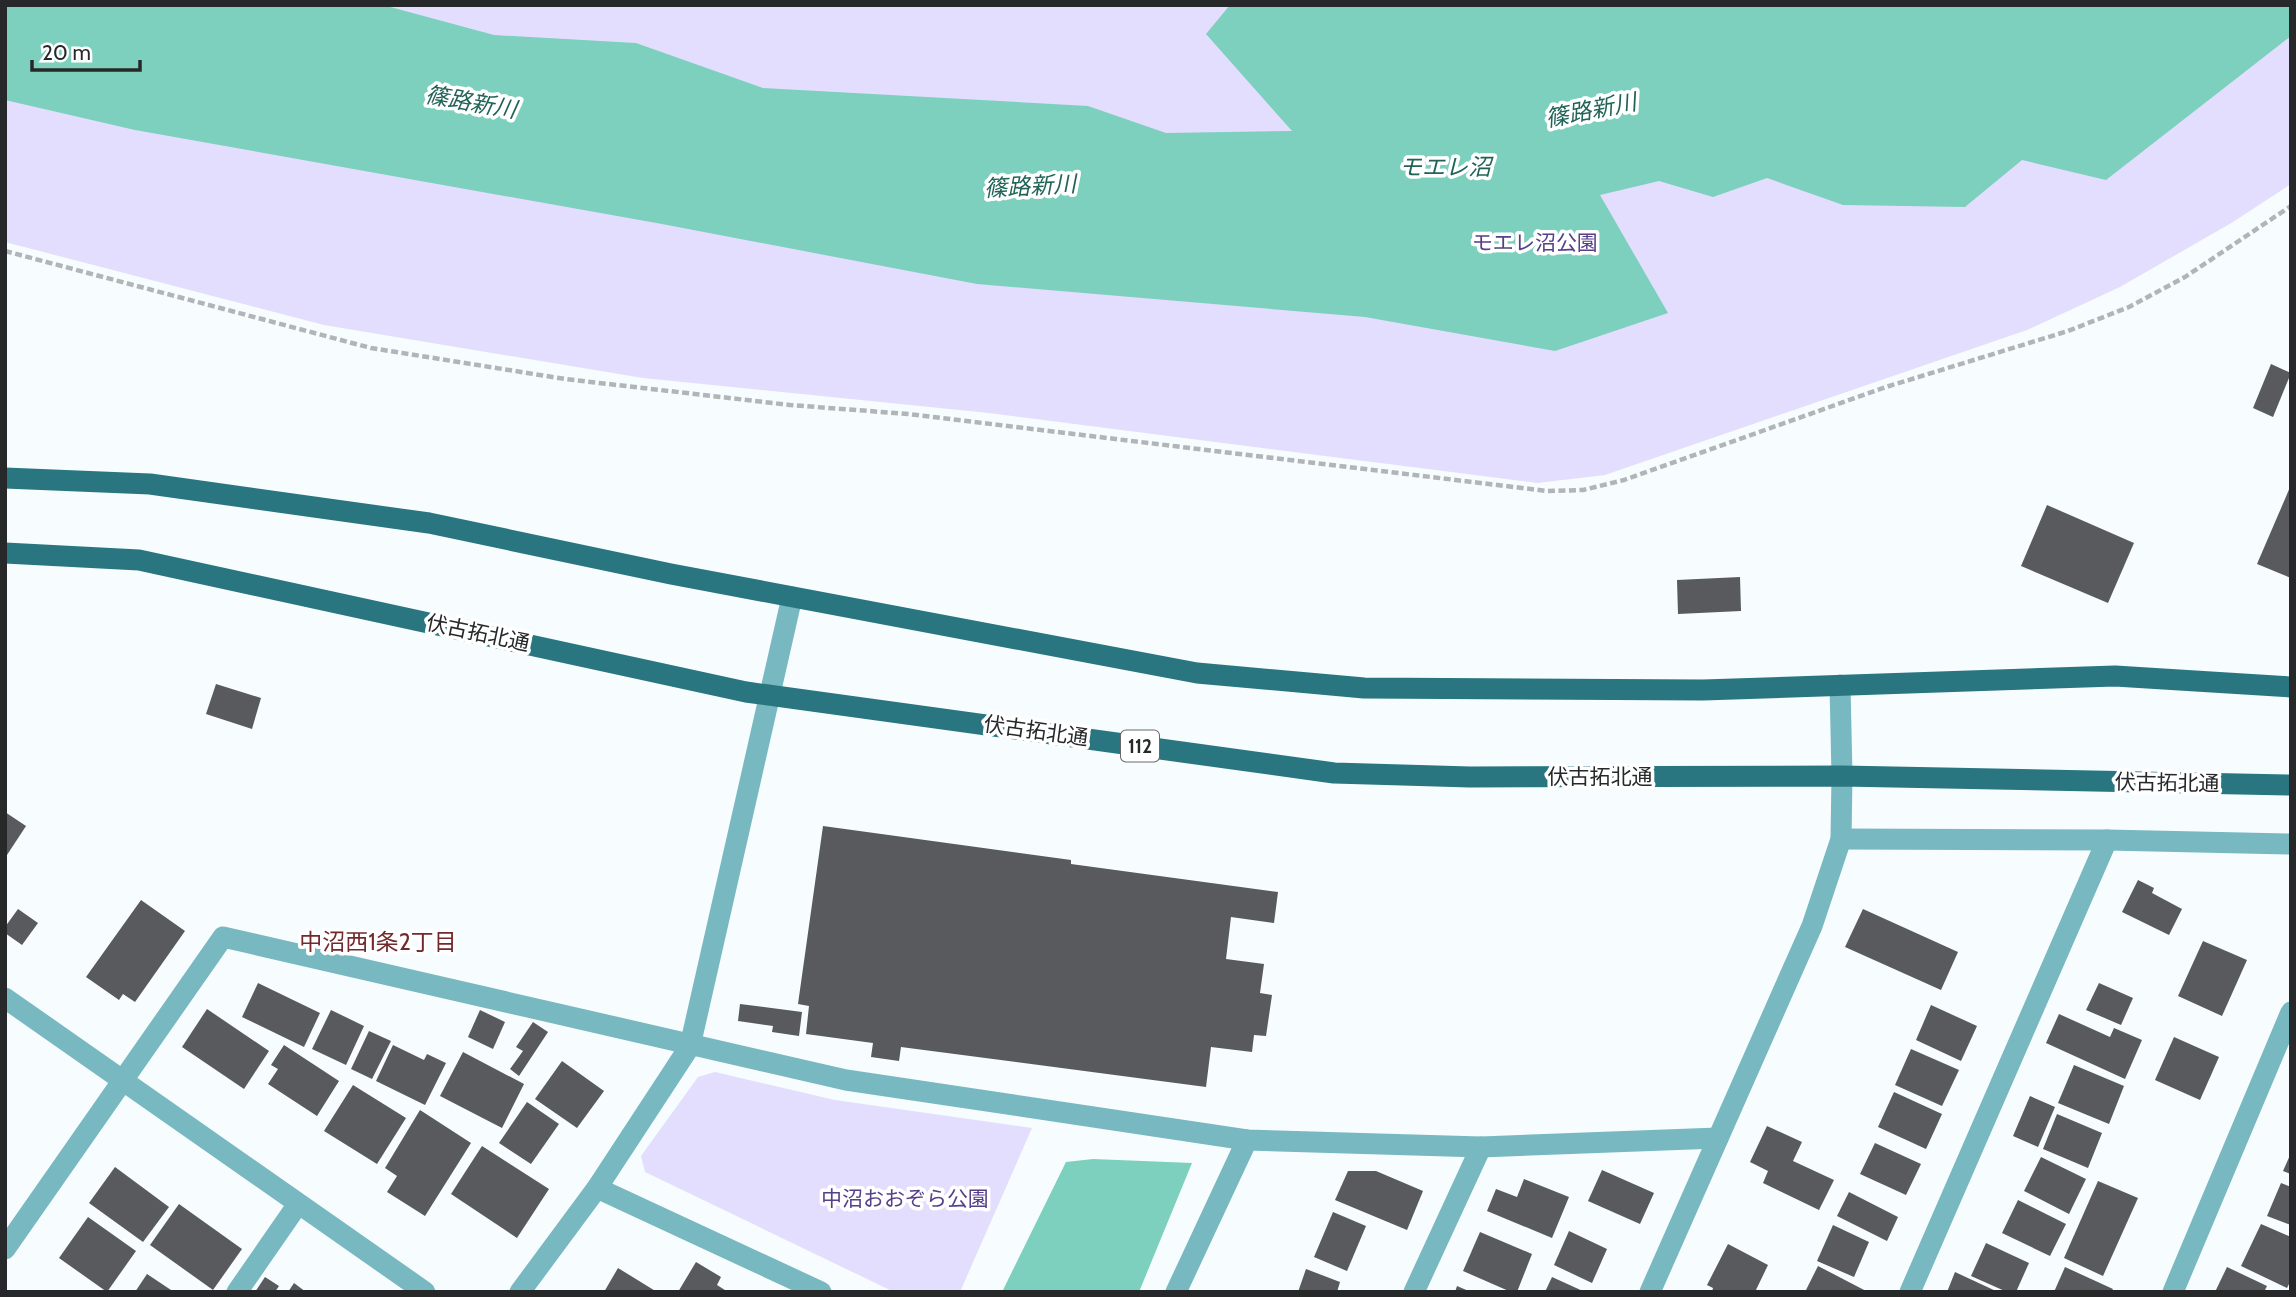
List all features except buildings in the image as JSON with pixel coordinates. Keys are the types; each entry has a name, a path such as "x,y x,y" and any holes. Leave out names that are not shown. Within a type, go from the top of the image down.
{"main road":[{"path":"5,478 150,484 429,523 792,597 1197,673 1364,688 1703,690 2115,676 2291,687"},
{"name":"伏古拓北通","path":"5,553 139,560 746,692 1334,773 1470,777 1842,776 2291,785"}],"street":[{"path":"520,1292 597,1188 690,1045 792,597"},
{"path":"1650,1292 1812,926 1841,838 1840,685"},
{"path":"1841,838 2291,844"},
{"path":"1910,1292 2107,840"},
{"path":"5,1249 223,937 846,1080 1247,1140 1481,1147 1718,1138"},
{"path":"5,998 425,1292"},
{"path":"2173,1292 2291,1012"},
{"path":"1176,1292 1247,1140"},
{"path":"1414,1292 1481,1147"},
{"path":"597,1188 821,1292"},
{"path":"237,1292 298,1203"}],"path":[{"path":"5,251 371,348 565,379 790,405 908,414 1548,491 1583,489 1624,480 1885,387 2068,331 2129,307 2185,277 2291,206"}],"green space":[{"name":"モエレ沼公園","path":"5,5 2291,5 2291,184 2233,222 2120,287 2027,330 1605,475 1537,483 989,413 643,378 324,325 5,242"},
{"name":"中沼おおぞら公園","path":"715,1072 835,1100 1032,1128 960,1292 894,1292 645,1172 641,1156 698,1077"}],"water":[{"name":"モエレ沼","path":"5,5 383,5 494,35 636,43 763,88 1088,106 1166,133 1292,131 1206,34 1230,5 2291,5 2291,36 2106,180 2022,160 1965,207 1843,205 1767,178 1713,197 1659,181 1600,195 1668,313 1555,351 1365,317 977,284 662,224 135,130 5,100"},
{"path":"1093,1159 1192,1163 1139,1292 1002,1292 1066,1162"}],"district":[{"name":"中沼西1条2丁目","path":"378,942"}],"water label":[{"name":"篠路新川","path":"471,102"},
{"name":"篠路新川","path":"1591,110"},
{"name":"篠路新川","path":"1030,186"}]}
